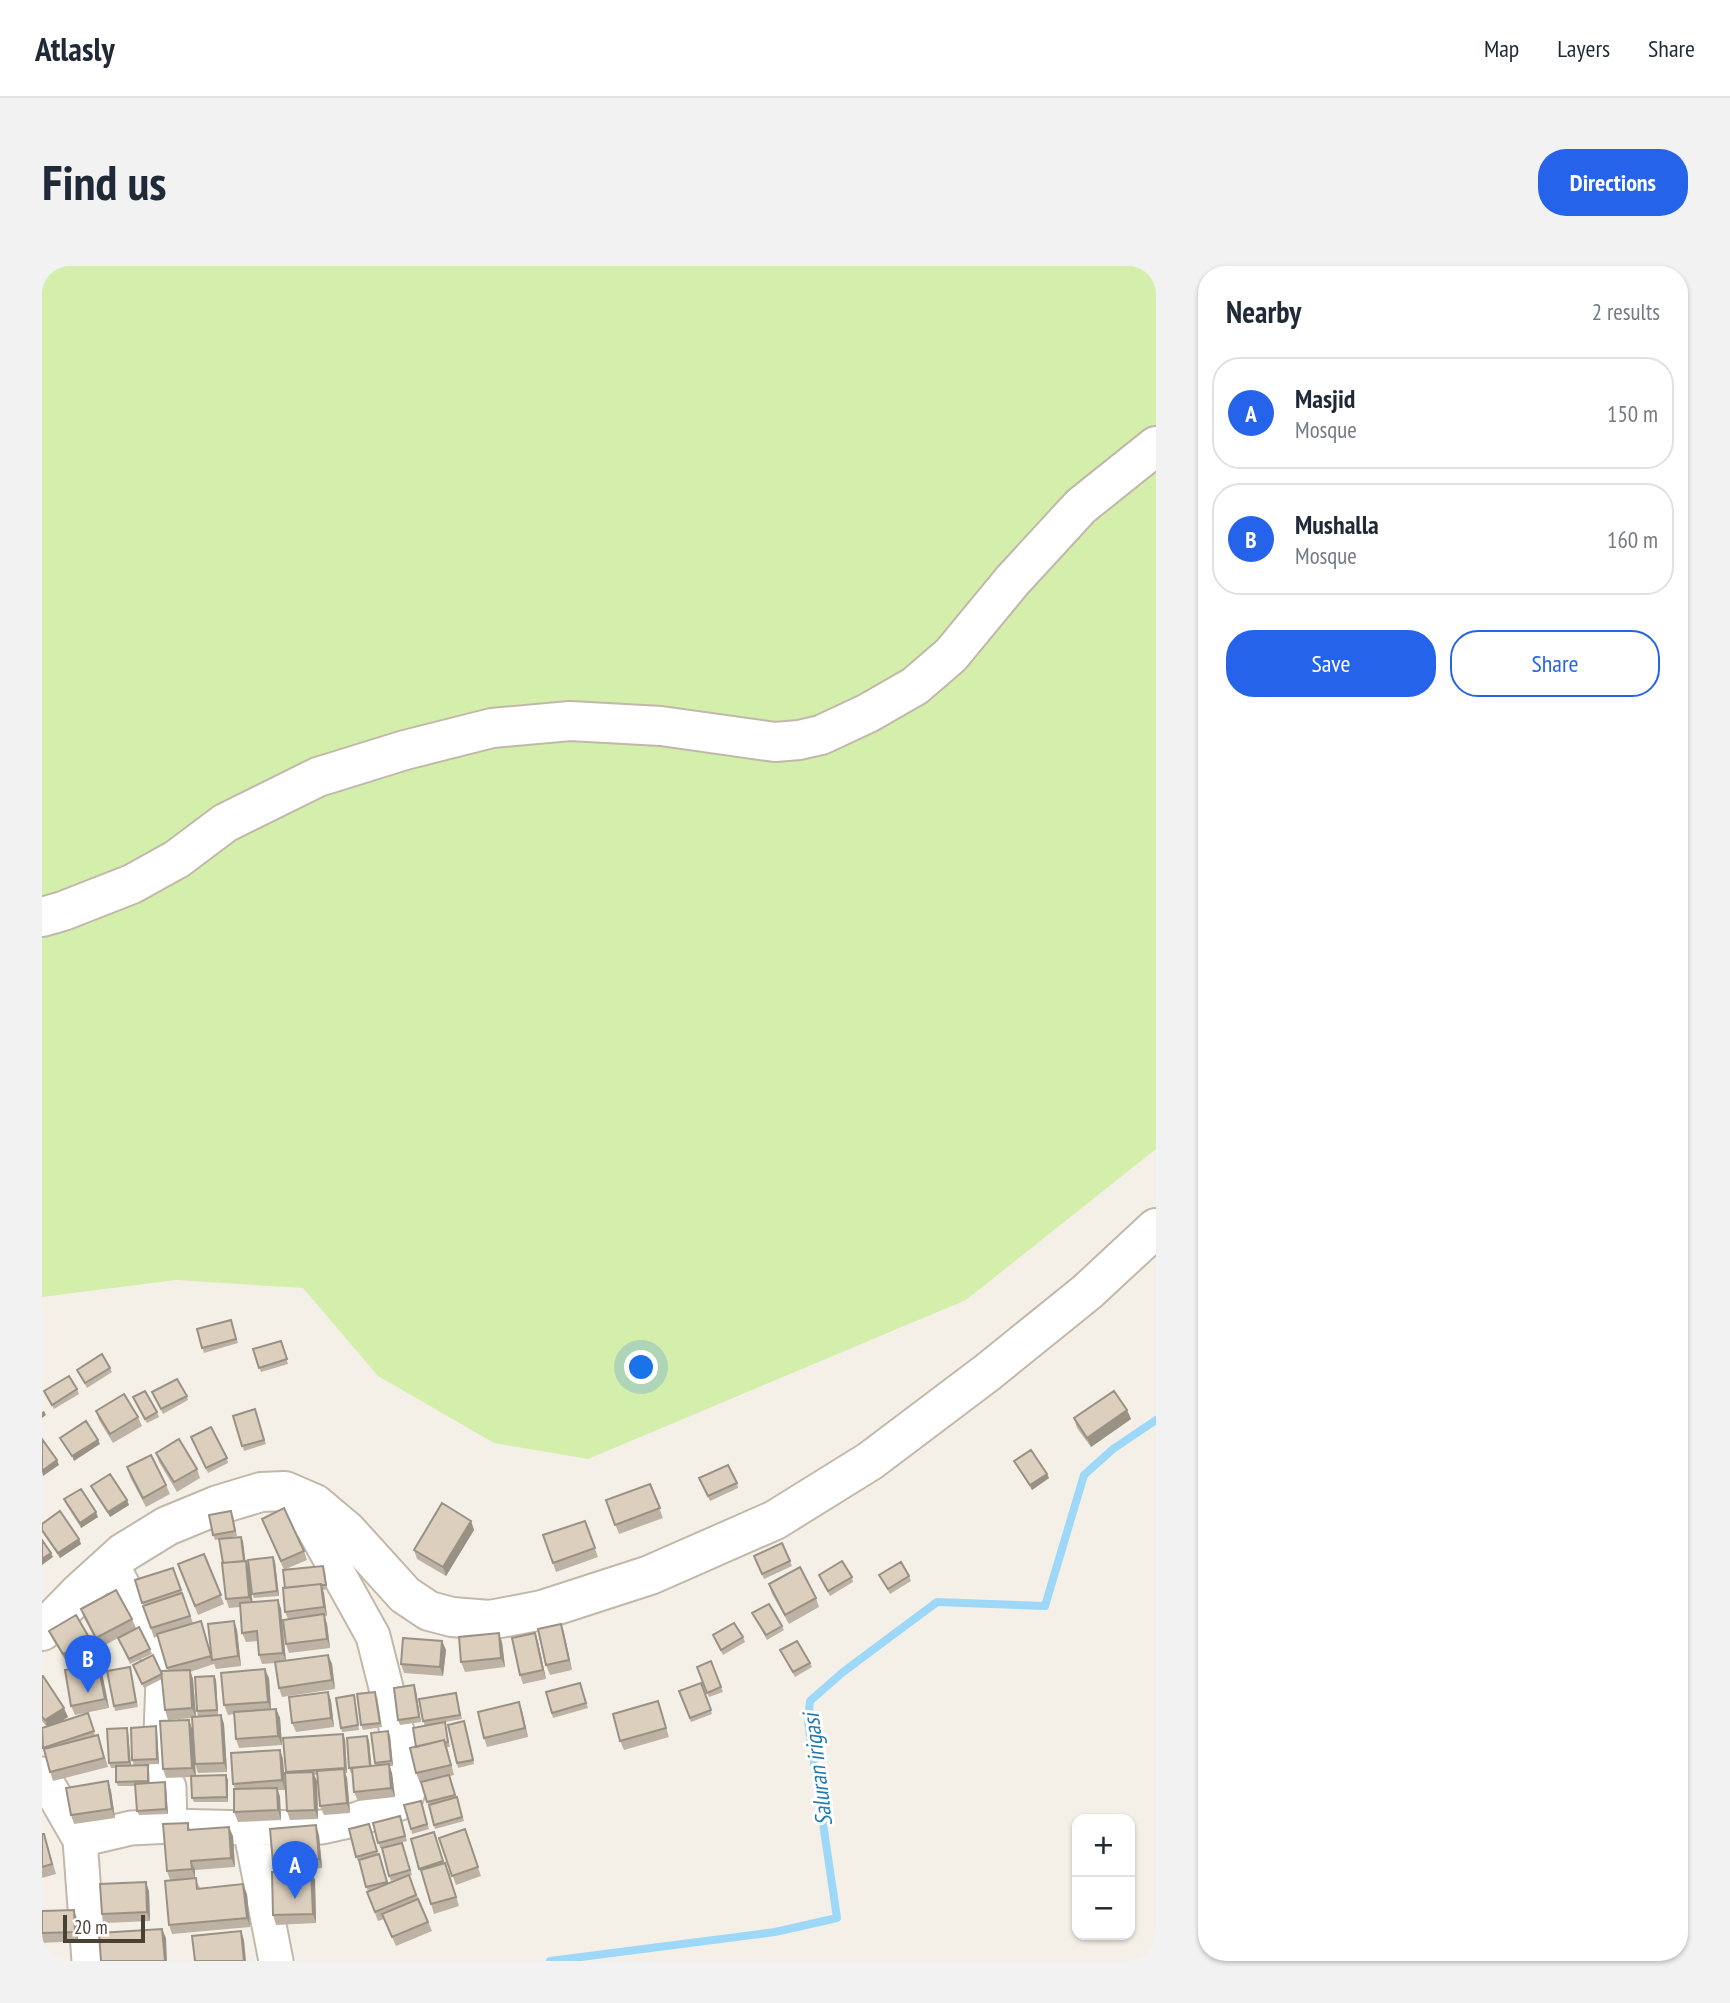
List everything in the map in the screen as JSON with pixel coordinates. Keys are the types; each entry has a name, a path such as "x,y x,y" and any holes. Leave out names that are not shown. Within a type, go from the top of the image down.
{"street":[{"path":"42,917 132,884 177,859 225,823 318,777 405,750 492,728 570,721 662,726 775,742 821,735 868,713 915,686 951,655 1012,580 1081,506 1156,446"},
{"path":"42,1631 123,1553 167,1526 205,1510 261,1492 285,1491 315,1504 346,1531 405,1595 429,1611 452,1617 490,1620 563,1605 650,1575 775,1520 870,1461 988,1372 1077,1300 1156,1228"},
{"path":"80,1840 131,1828 322,1827 393,1807 405,1800 408,1775 373,1636 313,1528 285,1491"},
{"path":"111,1563 150,1637 166,1676 163,1681 161,1734 165,1781 169,1787 170,1826"},
{"path":"42,1774 80,1840 89,1961"},
{"path":"250,1828 276,1961"}],"green space":[{"path":"42,266 1156,266 1156,1149 966,1300 588,1459 494,1443 378,1376 303,1288 176,1280 42,1297"}],"building":[{"path":"231,1320 236,1339 202,1348 197,1329"},
{"path":"281,1341 287,1359 259,1368 253,1349"},
{"path":"102,1354 110,1368 85,1383 77,1370"},
{"path":"69,1376 77,1389 52,1405 44,1391"},
{"path":"177,1379 187,1396 161,1409 152,1392"},
{"path":"145,1391 157,1412 145,1419 133,1397"},
{"path":"1114,1391 1127,1410 1087,1438 1074,1418"},
{"path":"124,1394 138,1417 110,1434 96,1411"},
{"path":"255,1409 264,1440 242,1446 233,1416"},
{"path":"86,1421 98,1440 72,1456 60,1438"},
{"path":"211,1427 227,1458 206,1468 191,1437"},
{"path":"42,1439 57,1460 42,1471"},
{"path":"179,1439 197,1469 174,1482 156,1453"},
{"path":"1031,1450 1047,1474 1030,1485 1014,1461"},
{"path":"151,1455 166,1485 143,1498 127,1467"},
{"path":"728,1465 737,1483 708,1496 699,1478"},
{"path":"110,1474 127,1500 108,1512 91,1486"},
{"path":"650,1484 660,1508 615,1525 606,1500"},
{"path":"81,1489 96,1512 80,1523 64,1499"},
{"path":"442,1503 471,1521 443,1567 414,1550"},
{"path":"284,1508 304,1551 281,1561 262,1519"},
{"path":"60,1511 79,1539 58,1553 42,1530 42,1524"},
{"path":"231,1511 235,1531 213,1535 209,1515"},
{"path":"585,1521 595,1548 553,1563 543,1535"},
{"path":"241,1537 244,1561 223,1563 219,1539"},
{"path":"42,1540 51,1553 42,1559"},
{"path":"782,1543 790,1561 762,1574 754,1556"},
{"path":"204,1554 221,1595 195,1606 178,1564"},
{"path":"273,1557 277,1591 252,1594 248,1560"},
{"path":"246,1561 249,1597 226,1599 222,1563"},
{"path":"842,1561 852,1577 828,1591 819,1575"},
{"path":"901,1562 909,1576 888,1589 879,1575"},
{"path":"323,1566 326,1585 285,1588 283,1570"},
{"path":"800,1567 816,1598 785,1615 769,1584"},
{"path":"173,1568 181,1590 142,1603 135,1580"},
{"path":"321,1584 324,1607 285,1612 283,1588"},
{"path":"116,1590 132,1619 96,1638 81,1609"},
{"path":"182,1593 190,1616 151,1628 143,1606"},
{"path":"278,1600 283,1653 259,1655 257,1631 242,1633 240,1603"},
{"path":"769,1604 782,1626 766,1635 752,1613"},
{"path":"324,1614 327,1639 286,1644 283,1620"},
{"path":"76,1615 94,1646 76,1657 72,1649 63,1654 49,1631"},
{"path":"201,1621 211,1656 167,1668 157,1634"},
{"path":"234,1621 238,1656 212,1660 208,1624"},
{"path":"734,1623 743,1637 721,1650 713,1635"},
{"path":"561,1624 569,1660 546,1665 538,1629"},
{"path":"139,1627 150,1649 129,1659 118,1638"},
{"path":"499,1633 501,1658 461,1662 459,1637"},
{"path":"535,1633 543,1670 520,1675 512,1638"},
{"path":"403,1638 442,1641 440,1667 401,1664"},
{"path":"797,1641 810,1663 793,1672 780,1650"},
{"path":"153,1655 162,1674 142,1684 133,1665"},
{"path":"328,1655 332,1680 279,1688 275,1662"},
{"path":"711,1661 721,1687 707,1693 697,1667"},
{"path":"98,1664 105,1699 71,1706 65,1670"},
{"path":"130,1667 136,1702 114,1706 107,1671"},
{"path":"265,1669 268,1702 224,1705 221,1673"},
{"path":"190,1670 192,1708 165,1710 161,1671"},
{"path":"42,1676 64,1708 45,1720 42,1717"},
{"path":"214,1676 217,1710 197,1711 195,1677"},
{"path":"580,1683 586,1703 552,1713 546,1692"},
{"path":"701,1683 711,1710 690,1718 679,1691"},
{"path":"414,1685 419,1717 398,1720 394,1688"},
{"path":"328,1692 331,1718 292,1723 289,1697"},
{"path":"375,1692 380,1723 361,1725 357,1694"},
{"path":"456,1693 460,1715 423,1721 419,1699"},
{"path":"354,1695 358,1725 341,1728 336,1698"},
{"path":"658,1701 666,1728 620,1741 613,1714"},
{"path":"519,1702 525,1728 484,1738 478,1712"},
{"path":"276,1709 278,1736 236,1739 234,1712"},
{"path":"88,1713 94,1731 43,1748 42,1728"},
{"path":"221,1715 224,1763 195,1764 192,1717"},
{"path":"189,1720 192,1768 163,1769 160,1721"},
{"path":"464,1721 473,1760 457,1763 448,1725"},
{"path":"445,1722 448,1742 445,1743 444,1740 416,1747 413,1728"},
{"path":"156,1726 157,1759 132,1760 131,1728"},
{"path":"127,1728 129,1762 109,1763 107,1729"},
{"path":"388,1731 391,1761 375,1763 371,1733"},
{"path":"343,1734 345,1768 286,1772 283,1738"},
{"path":"98,1735 104,1758 50,1772 44,1749"},
{"path":"367,1736 370,1766 349,1768 347,1738"},
{"path":"444,1740 451,1765 416,1773 410,1748"},
{"path":"280,1750 282,1780 233,1784 231,1753"},
{"path":"389,1764 391,1788 354,1792 352,1768"},
{"path":"148,1765 148,1781 116,1782 116,1766"},
{"path":"344,1769 347,1803 320,1806 317,1771"},
{"path":"313,1772 315,1810 287,1811 285,1773"},
{"path":"226,1775 227,1797 192,1798 191,1776"},
{"path":"449,1775 455,1795 427,1802 421,1782"},
{"path":"108,1781 112,1809 71,1815 66,1788"},
{"path":"165,1782 166,1809 137,1811 135,1784"},
{"path":"277,1788 278,1810 234,1812 234,1789"},
{"path":"457,1797 462,1817 434,1825 429,1805"},
{"path":"421,1801 427,1824 411,1829 404,1805"},
{"path":"400,1816 405,1836 378,1843 373,1823"},
{"path":"188,1823 188,1830 229,1827 231,1858 191,1861 192,1869 167,1871 163,1824"},
{"path":"369,1824 377,1851 356,1857 349,1829"},
{"path":"316,1825 319,1859 273,1863 270,1829"},
{"path":"465,1829 478,1867 452,1876 439,1838"},
{"path":"434,1832 443,1861 419,1869 411,1839"},
{"path":"42,1834 52,1864 42,1867"},
{"path":"402,1843 410,1870 389,1876 382,1848"},
{"path":"379,1854 387,1882 366,1887 359,1860"},
{"path":"445,1863 456,1897 431,1904 421,1870"},
{"path":"311,1871 313,1914 273,1915 272,1872"},
{"path":"409,1875 416,1895 375,1912 367,1892"},
{"path":"196,1878 197,1889 243,1884 247,1918 169,1925 165,1881"},
{"path":"146,1882 147,1912 102,1914 100,1884"},
{"path":"418,1899 428,1922 392,1937 382,1914"},
{"path":"74,1910 75,1932 42,1933 42,1911"},
{"path":"162,1929 165,1961 101,1961 99,1933"},
{"path":"241,1931 244,1961 195,1961 192,1936"}],"waterway":[{"name":"Saluran irigasi","path":"550,1961 775,1932 837,1918 808,1722 810,1701 843,1672 937,1602 1045,1606 1084,1475 1113,1449 1156,1420"}],"place":[{"name":"Mushalla","path":"88,1693"},
{"name":"Masjid","path":"295,1899"}]}
